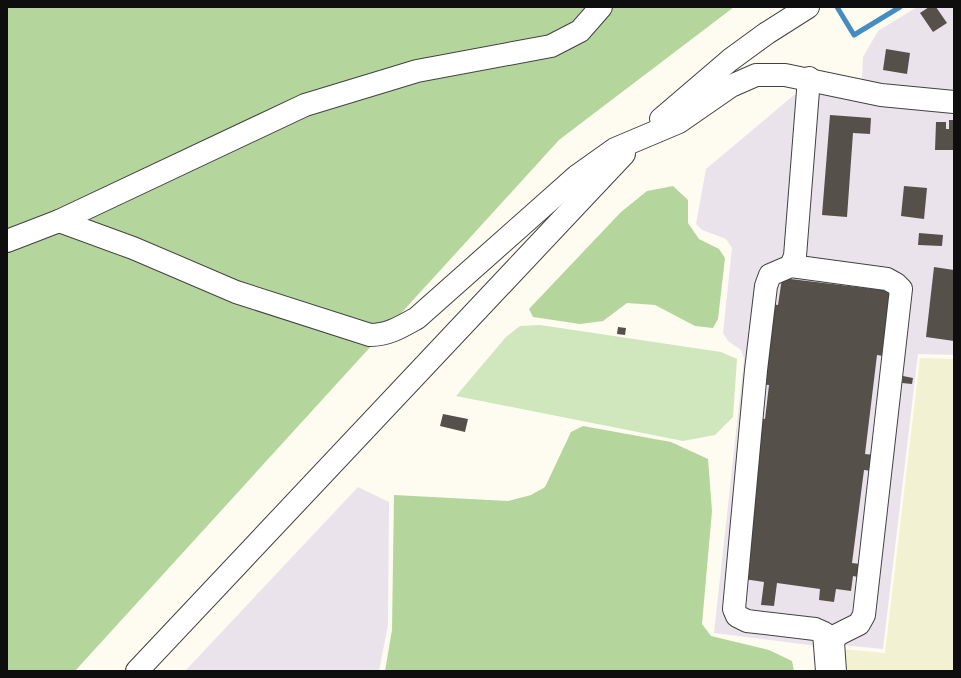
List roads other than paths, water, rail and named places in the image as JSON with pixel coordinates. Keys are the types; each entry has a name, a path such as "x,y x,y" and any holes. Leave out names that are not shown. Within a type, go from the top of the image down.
{"street":[{"path":"7,241 59,221 305,105 417,71 551,46 580,31 601,7"},
{"path":"137,671 634,142 730,60 767,33 808,7"},
{"path":"59,221 133,248 236,292 370,334 382,335 394,331 417,318 577,176 616,149 679,122 731,86 756,74 809,78 881,94 954,102"},
{"path":"791,266 795,256 809,78"},
{"path":"827,671 824,633 816,629 747,621 737,616 734,609 756,370 766,286 770,275 791,266 886,279 896,284 901,289 864,615 859,624 837,635 833,642 834,671"}],"waterway":[{"path":"837,7 854,35 900,7"}]}
